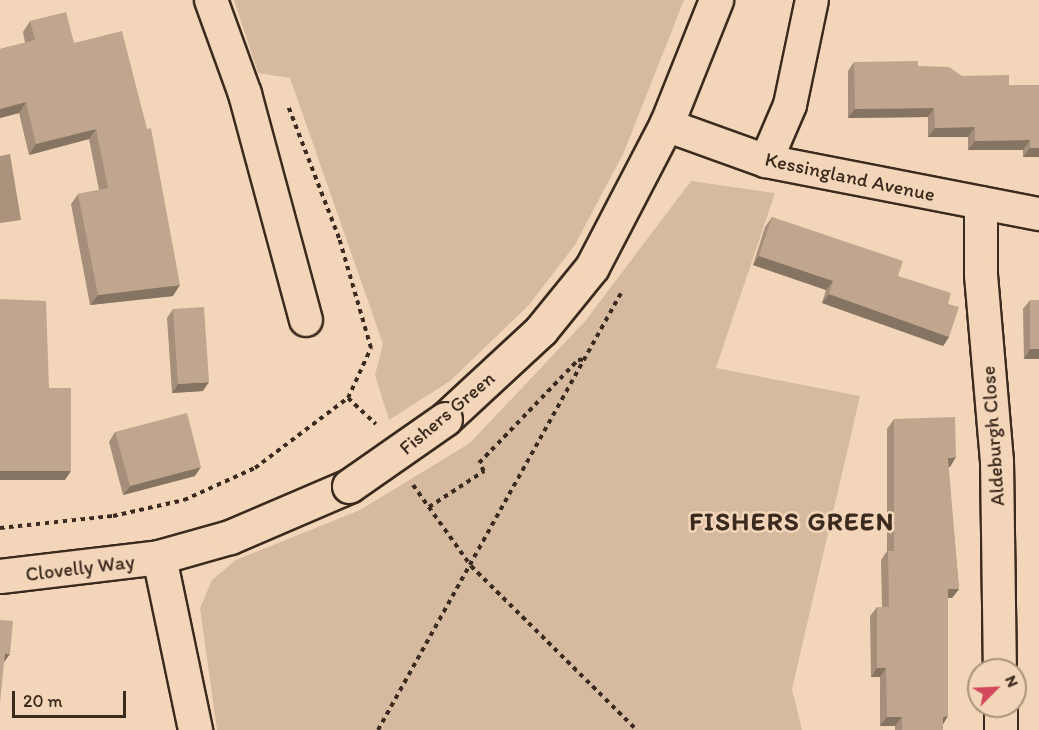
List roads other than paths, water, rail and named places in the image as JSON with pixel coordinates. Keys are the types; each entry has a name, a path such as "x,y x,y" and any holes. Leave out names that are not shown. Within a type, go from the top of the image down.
{"street":[{"path":"211,0 244,94 306,320"},
{"name":"Fishers Green","path":"159,557 230,537 349,486 445,419 541,330 592,267 666,125 716,0"},
{"path":"766,161 790,105 812,0"},
{"name":"Kessingland Avenue","path":"666,125 766,161 1039,214"},
{"name":"Aldeburgh Close","path":"981,203 981,275 998,461 1000,658"},
{"path":"159,557 195,730"},
{"name":"Clovelly Way","path":"0,576 159,557"}],"district":[{"name":"FISHERS GREEN","path":"792,522"}]}
